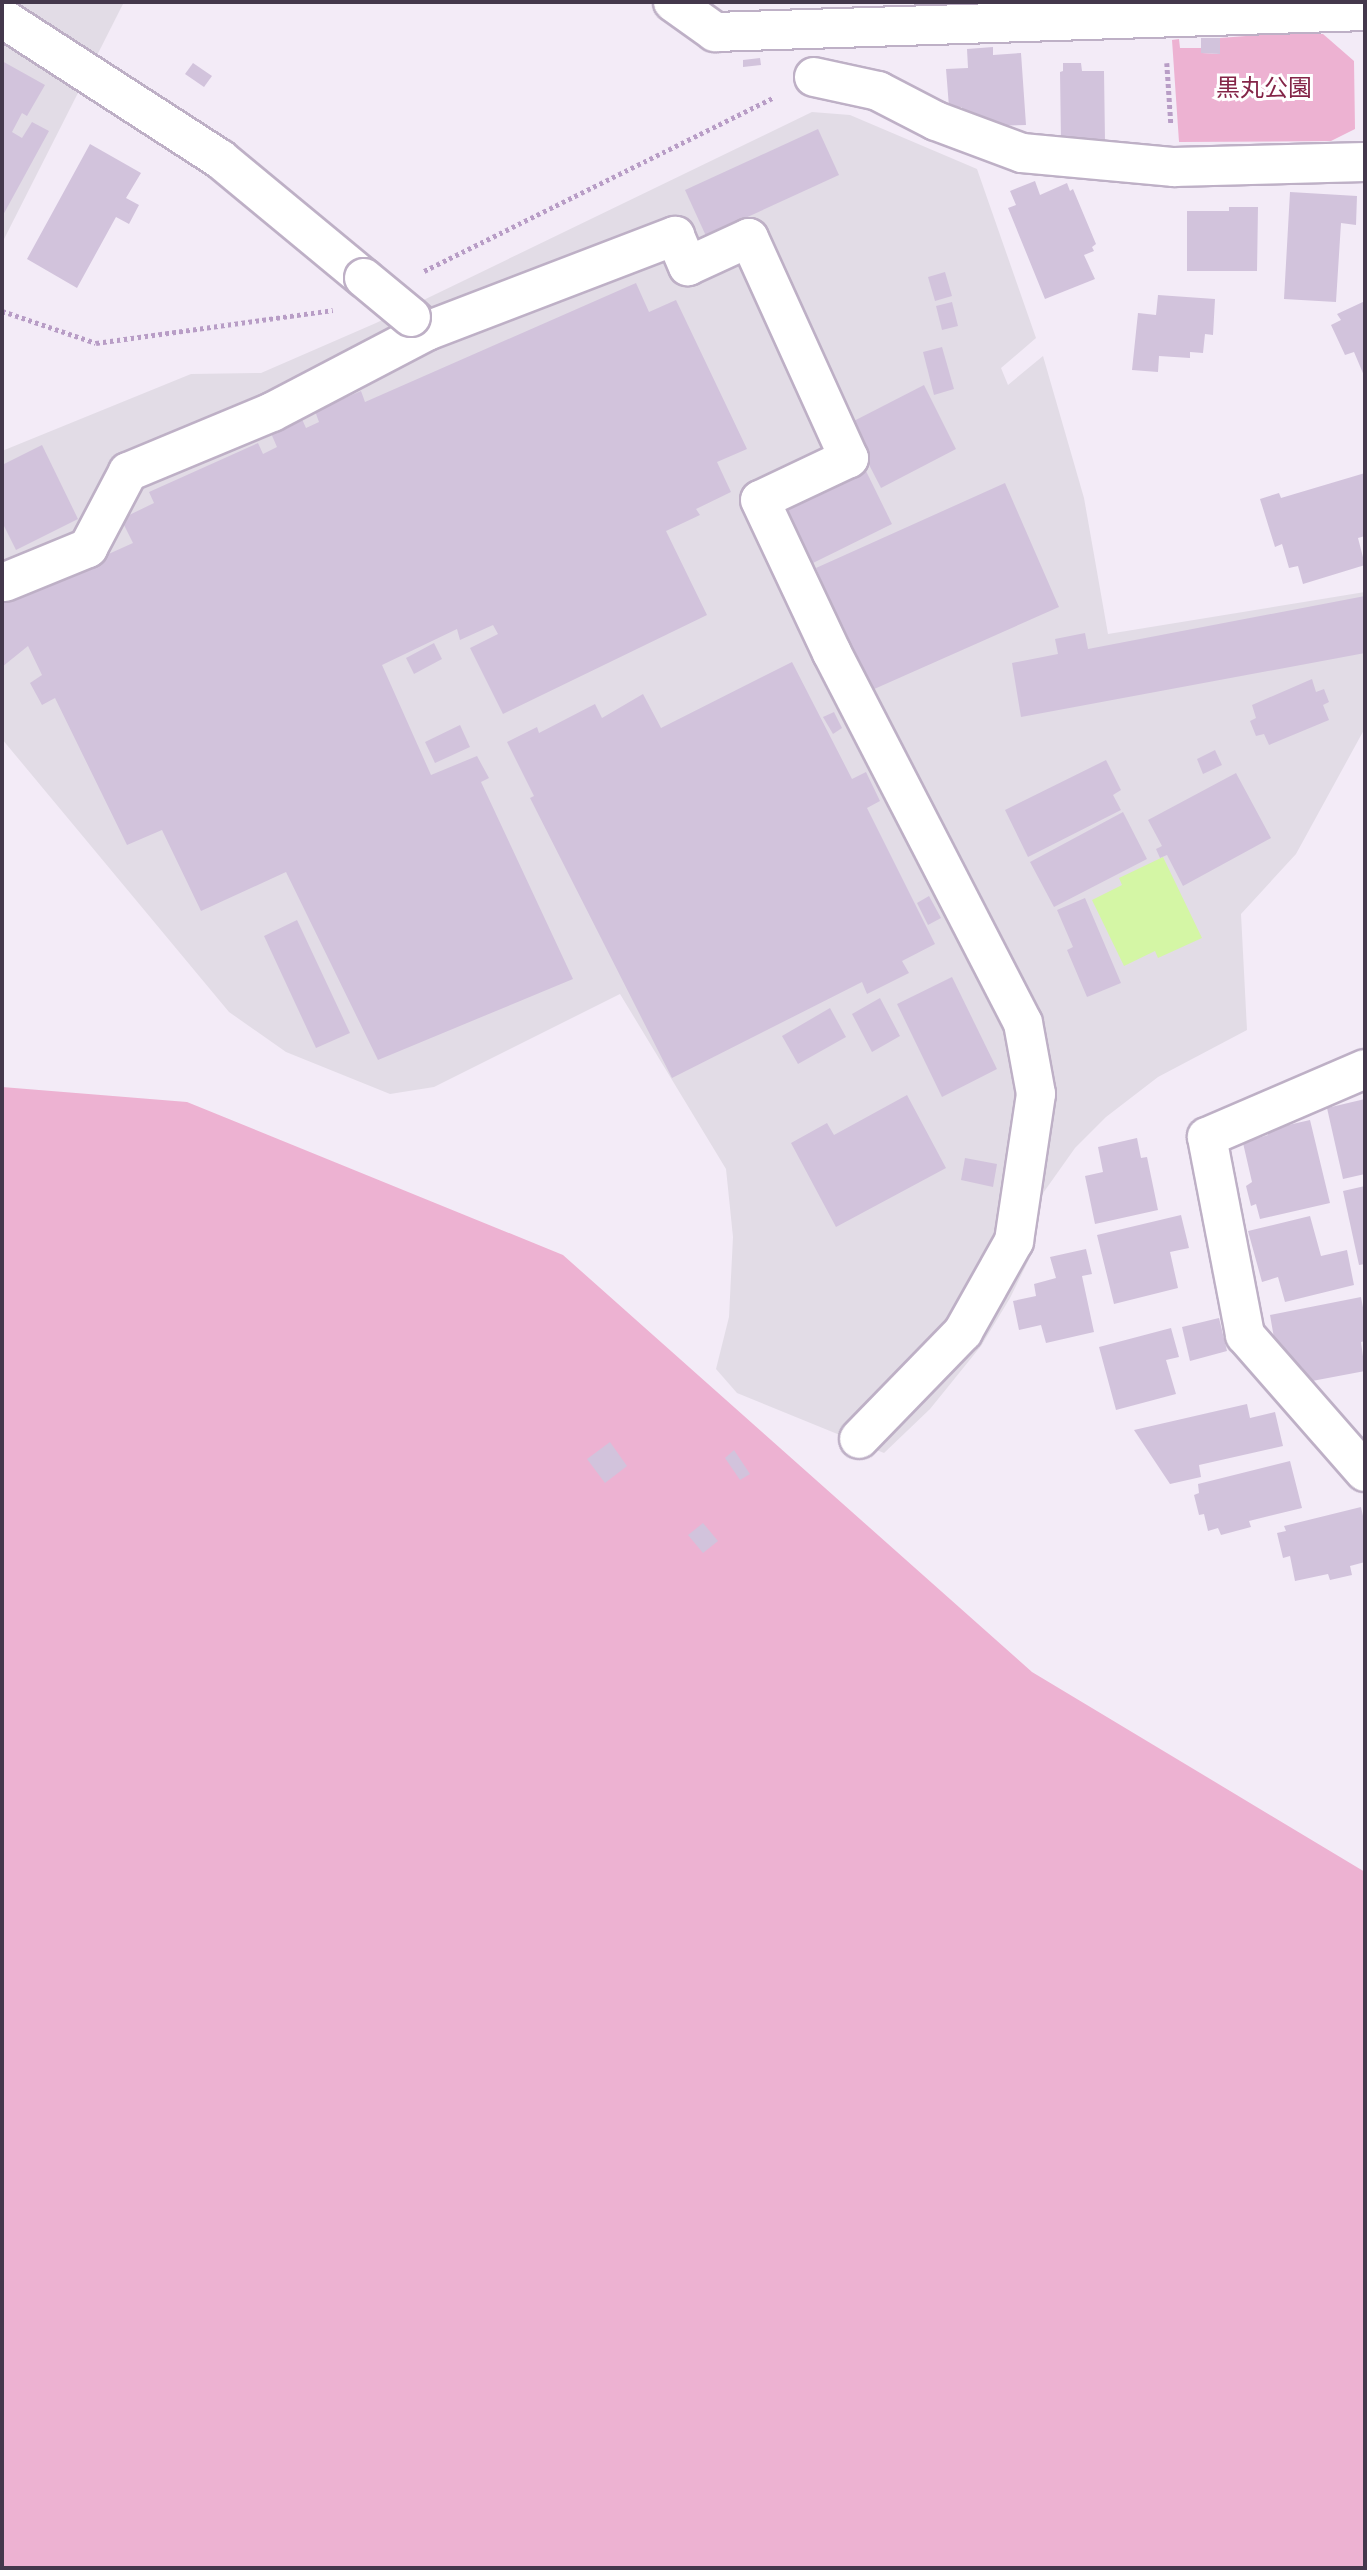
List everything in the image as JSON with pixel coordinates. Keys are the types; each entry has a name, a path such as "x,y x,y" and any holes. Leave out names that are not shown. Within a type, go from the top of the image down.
{"street":[{"path":"673,2 715,33 1365,11"},
{"path":"2,18 220,159 419,324"},
{"path":"814,76 878,91 936,121 1022,153 1174,167 1365,162"},
{"path":"5,583 88,548 128,472 272,412 419,324 675,236 688,266 749,238 849,458 760,499 832,653 1023,1023 1036,1094 1014,1241 963,1332 859,1438"},
{"path":"1365,1069 1207,1137 1245,1335 1365,1472"}],"path":[{"path":"1164,18 1174,167"},
{"path":"415,275 814,76"},
{"path":"2,311 96,343 336,310"}],"shaded area":[{"path":"2,2 124,2 2,243"},
{"path":"812,112 850,115 977,169 1036,338 1001,368 1008,385 1043,356 1084,498 1108,634 1365,592 1365,728 1296,854 1241,914 1247,1030 1158,1077 1106,1117 1075,1148 1036,1203 1034,1249 1010,1298 981,1346 930,1409 884,1453 737,1393 716,1369 729,1317 733,1237 726,1169 620,994 434,1087 390,1094 286,1052 229,1012 2,739 2,451 191,374 261,373 376,323"},
{"path":"1163,857 1202,938 1158,958 1155,951 1124,966 1092,900 1122,885 1119,878"}],"green space":[{"name":"黒丸公園","path":"1323,34 1354,61 1355,129 1331,141 1179,142 1172,40 1179,39 1180,48 1201,48 1202,53 1220,54 1220,38"},
{"path":"2,1087 187,1102 563,1255 1032,1672 1365,1872 1365,2568 2,2568"}],"building":[{"path":"1201,38 1220,38 1220,54 1201,53"},
{"path":"993,47 993,55 1021,53 1026,125 986,126 962,120 962,107 949,107 946,69 968,68 967,49"},
{"path":"760,58 761,65 743,67 743,60"},
{"path":"2,61 45,85 27,116 22,113 12,132 22,138 32,122 49,131 2,217"},
{"path":"193,63 212,76 204,87 185,74"},
{"path":"1063,63 1081,63 1082,71 1104,71 1105,141 1061,141 1060,72 1063,71"},
{"path":"818,129 839,175 706,236 685,190"},
{"path":"90,144 141,173 126,198 139,205 129,224 116,217 77,288 27,259"},
{"path":"1035,181 1040,195 1067,183 1070,191 1073,189 1096,244 1092,247 1094,251 1084,255 1095,279 1045,299 1008,208 1016,205 1010,191"},
{"path":"1290,192 1357,196 1356,225 1341,223 1336,302 1284,299"},
{"path":"1229,207 1258,207 1257,271 1187,271 1187,211 1229,211"},
{"path":"945,272 952,296 935,301 928,277"},
{"path":"636,283 649,312 676,300 747,449 717,462 731,492 696,509 700,515 666,531 707,615 503,714 470,648 498,634 493,625 460,640 457,629 382,665 431,775 477,756 489,778 481,782 573,979 378,1060 286,872 201,911 162,830 127,845 55,698 42,705 30,683 42,675 28,646 2,667 2,598 4,601 133,543 121,519 154,503 149,492 258,443 263,454 277,447 270,431 301,417 306,428 319,422 315,411 361,391 365,402"},
{"path":"1158,295 1215,299 1213,335 1205,334 1203,353 1190,352 1190,358 1159,356 1158,372 1132,370 1138,313 1156,315"},
{"path":"1365,301 1365,378 1354,352 1345,355 1331,325 1341,320 1337,314"},
{"path":"952,302 958,326 942,330 936,306"},
{"path":"942,347 954,389 934,395 923,352"},
{"path":"924,385 956,449 881,488 848,424"},
{"path":"42,445 78,519 16,550 2,522 2,465"},
{"path":"865,469 892,524 813,563 786,507"},
{"path":"1365,473 1365,536 1358,538 1365,565 1303,584 1298,566 1289,568 1282,544 1275,547 1260,499 1279,493 1281,498"},
{"path":"1005,483 1059,607 872,690 843,626 837,629 825,603 830,601 816,568"},
{"path":"1365,596 1365,653 1021,717 1012,663 1058,654 1055,639 1085,633 1088,649"},
{"path":"434,643 442,659 414,674 406,658"},
{"path":"792,662 852,779 866,772 880,801 867,808 935,944 902,961 909,973 867,994 862,982 672,1078 530,798 534,796 507,742 537,727 539,733 595,704 602,718 643,694 661,728"},
{"path":"1312,679 1316,692 1324,689 1329,702 1323,705 1329,720 1269,745 1264,734 1256,736 1250,721 1256,718 1252,705"},
{"path":"834,712 842,728 833,734 823,717"},
{"path":"460,725 470,747 435,763 425,742"},
{"path":"1215,750 1222,765 1203,774 1197,759"},
{"path":"1106,760 1121,790 1113,795 1121,810 1028,857 1005,810"},
{"path":"1236,773 1271,838 1183,886 1167,855 1160,858 1156,849 1162,846 1148,820"},
{"path":"1123,812 1147,859 1054,907 1030,862"},
{"path":"929,896 941,918 928,925 917,903"},
{"path":"1085,898 1121,983 1087,997 1067,950 1073,947 1057,910"},
{"path":"297,920 350,1033 316,1048 264,936"},
{"path":"952,977 997,1069 942,1097 897,1004"},
{"path":"880,998 900,1036 872,1052 852,1014"},
{"path":"830,1008 846,1037 798,1064 782,1036"},
{"path":"907,1095 946,1168 836,1227 791,1143 827,1123 834,1135"},
{"path":"1365,1099 1365,1174 1343,1179 1327,1108"},
{"path":"1310,1120 1330,1203 1260,1219 1256,1204 1251,1206 1246,1186 1252,1182 1243,1143 1268,1135 1267,1130"},
{"path":"1137,1138 1141,1158 1147,1157 1158,1210 1095,1224 1085,1176 1103,1172 1098,1147"},
{"path":"965,1158 997,1164 993,1187 961,1180"},
{"path":"1365,1186 1365,1264 1359,1265 1343,1191"},
{"path":"1181,1215 1189,1248 1170,1252 1178,1288 1114,1304 1097,1235"},
{"path":"1310,1216 1321,1256 1347,1250 1354,1285 1285,1302 1278,1277 1262,1282 1248,1231"},
{"path":"1086,1249 1092,1274 1082,1276 1094,1332 1046,1343 1041,1325 1019,1330 1013,1301 1036,1296 1034,1284 1056,1278 1050,1257"},
{"path":"1361,1297 1365,1318 1365,1341 1361,1342 1365,1371 1312,1381 1274,1338 1270,1315"},
{"path":"1219,1318 1227,1351 1190,1361 1182,1327"},
{"path":"1171,1328 1179,1357 1166,1360 1176,1394 1116,1410 1099,1347"},
{"path":"1247,1404 1250,1418 1275,1412 1283,1446 1199,1465 1201,1477 1170,1484 1134,1430"},
{"path":"610,1442 627,1466 605,1483 587,1459"},
{"path":"734,1450 750,1474 740,1480 725,1458"},
{"path":"1290,1461 1302,1508 1249,1521 1251,1527 1221,1535 1218,1528 1208,1531 1204,1514 1199,1515 1194,1495 1199,1493 1198,1484"},
{"path":"1361,1507 1365,1525 1365,1562 1350,1566 1352,1575 1330,1580 1328,1574 1295,1581 1290,1556 1283,1558 1277,1533 1286,1531 1284,1526"},
{"path":"703,1523 718,1541 703,1553 688,1535"}]}
